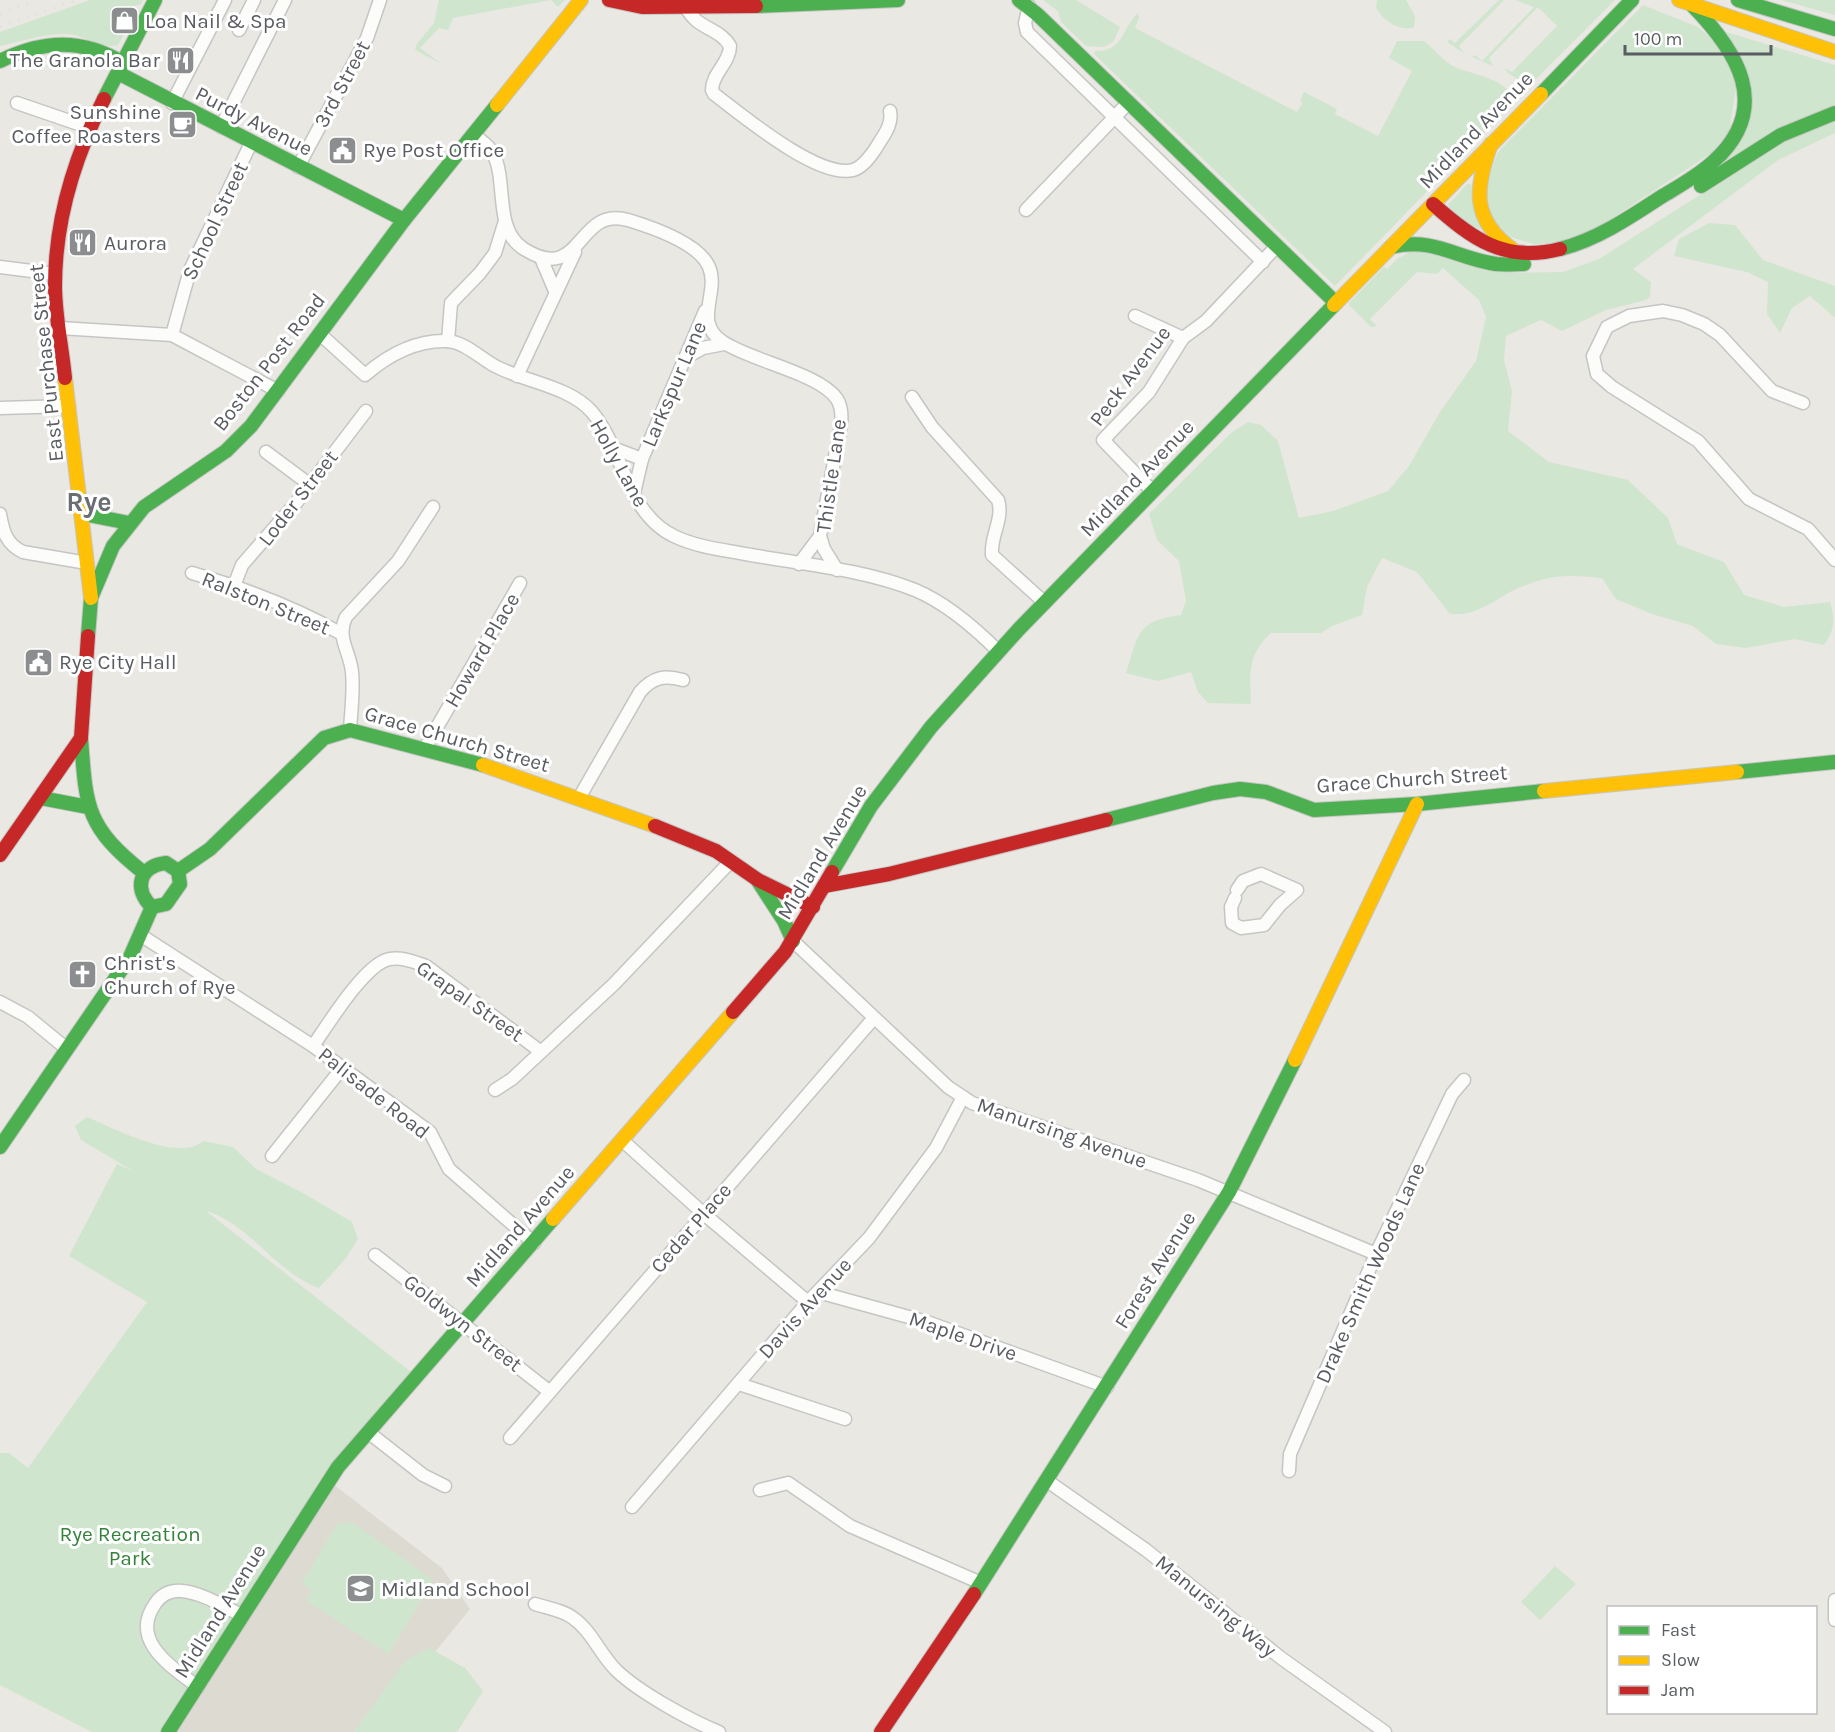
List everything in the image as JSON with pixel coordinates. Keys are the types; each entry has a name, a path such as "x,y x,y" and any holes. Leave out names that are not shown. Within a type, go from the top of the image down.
{"main road":[{"name":"East Purchase Street","path":"91,597 55,274 62,206 74,167 90,128 155,0"},
{"name":"Boston Post Road","path":"0,855 81,738 91,597 113,546 129,523 154,498 226,451 252,426 404,220 581,0"},
{"path":"609,0 642,7 898,0"},
{"name":"Midland Avenue","path":"168,1732 319,1494 368,1432 623,1141 793,941 871,806 931,727 998,651 1632,0"},
{"path":"1678,0 1835,52"},
{"path":"1738,0 1835,29"},
{"path":"1024,3 1336,303"},
{"path":"1391,247 1424,241 1441,244 1492,264 1525,260 1569,249 1595,238 1701,171 1729,146 1742,113 1743,77 1729,45 1692,5"},
{"name":"Purdy Avenue","path":"0,61 36,45 62,42 100,50 121,68 172,103 404,220"},
{"path":"1605,247 1781,135 1835,113"},
{"path":"1491,144 1480,177 1479,202 1482,214 1502,242 1525,260"},
{"path":"1429,209 1448,235 1471,250 1495,259 1567,262"},
{"path":"82,514 129,523"},
{"name":"Grace Church Street","path":"178,871 210,849 324,738 340,731 350,730 425,748 579,798 700,843 758,880 813,907"},
{"path":"81,738 88,807 97,831 105,841 144,873"},
{"name":"Grace Church Street","path":"824,886 889,874 1204,795 1240,789 1266,792 1314,810 1418,804 1835,762"},
{"path":"41,798 88,807"},
{"name":"Forest Avenue","path":"881,1732 1107,1387 1166,1288 1229,1192 1285,1082 1418,804"},
{"path":"166,863 178,871 180,884 166,904 152,907 144,901 139,889 144,873 153,864 166,863"},
{"name":"Grace Church Street","path":"758,880 793,941"},
{"path":"0,1147 130,957 142,936 152,907"}],"street":[{"path":"172,103 225,0"},
{"path":"239,30 254,0"},
{"path":"220,127 285,0"},
{"name":"3rd Street","path":"298,167 367,38 380,0"},
{"path":"1024,3 1027,33 1263,262"},
{"path":"686,7 695,21 722,35 730,46 728,58 712,85 714,94 775,139 815,162 838,171 860,166 870,158 887,130 891,119 890,111"},
{"path":"1026,210 1129,102"},
{"path":"17,103 90,128"},
{"path":"473,134 494,154 505,221 511,237 523,249 541,258 565,257 577,247"},
{"name":"School Street","path":"172,335 190,270 251,143"},
{"path":"517,376 577,247 590,227 612,218 630,220 682,241 699,253 709,267 711,284 706,308 711,330 724,344"},
{"path":"320,334 365,375 394,353 448,341 451,303 480,273 495,253 505,221"},
{"name":"Peck Avenue","path":"1153,492 1103,440 1149,392 1183,339 1206,321 1277,246"},
{"path":"495,253 514,248 523,249"},
{"path":"541,258 555,291"},
{"path":"0,267 55,274"},
{"name":"Larkspur Lane","path":"633,494 642,459 706,308"},
{"path":"1803,403 1772,391 1720,334 1682,315 1663,311 1629,316 1607,327 1593,356 1597,374 1612,387 1698,441 1749,500 1808,529 1835,560"},
{"path":"1135,316 1183,339"},
{"path":"60,328 172,335 278,391"},
{"name":"Holly Lane","path":"448,341 464,347 493,365 581,402 594,415 613,448 633,494 647,514 675,537 708,547 890,582 923,594 968,623 998,651"},
{"path":"685,358 703,348 724,344"},
{"name":"Thistle Lane","path":"724,344 813,381 836,398 842,415 841,425 820,536 837,570"},
{"path":"912,397 932,427 998,500 999,516 991,547 992,555 1045,603"},
{"path":"0,408 69,406"},
{"name":"Loder Street","path":"234,586 242,565 283,519 366,411"},
{"path":"613,448 642,459"},
{"path":"266,452 309,484"},
{"path":"350,730 352,672 340,633 346,617 398,561 433,507"},
{"path":"0,514 4,533 15,548 87,563"},
{"path":"799,564 814,547 820,536"},
{"name":"Ralston Street","path":"192,573 234,586 307,616 340,633"},
{"name":"Howard Place","path":"425,748 520,583"},
{"path":"579,798 640,692 654,679 663,677 683,680"},
{"name":"Grapal Street","path":"313,1046 370,970 389,959 409,959 426,966 540,1051 614,984 731,861"},
{"path":"1261,874 1297,890 1280,905 1264,925 1251,928 1232,923 1231,907 1236,894 1243,881 1261,874"},
{"name":"Palisade Road","path":"142,936 313,1046 430,1132 449,1169 534,1243"},
{"name":"Manursing Avenue","path":"793,941 873,1019 948,1087 963,1097 993,1112 1229,1192 1376,1254"},
{"path":"0,1002 28,1017 67,1049"},
{"name":"Cedar Place","path":"510,1438 873,1019"},
{"path":"495,1090 512,1079 540,1051"},
{"path":"272,1156 343,1067"},
{"name":"Drake Smith Woods Lane","path":"1289,1471 1290,1454 1376,1254 1452,1094 1464,1080"},
{"name":"Davis Avenue","path":"632,1507 808,1302 894,1206 936,1148 963,1097"},
{"path":"623,1141 704,1214 808,1302"},
{"name":"Goldwyn Street","path":"375,1255 464,1322 550,1392"},
{"name":"Maple Drive","path":"818,1292 927,1322 1107,1387"},
{"path":"739,1384 846,1419"},
{"path":"368,1432 423,1474 445,1486"},
{"name":"Manursing Way","path":"1046,1480 1146,1550 1281,1658 1385,1732"},
{"path":"760,1490 788,1483 850,1526 981,1582"},
{"path":"198,1687 151,1647 145,1628 153,1606 167,1593 183,1591 243,1616"},
{"path":"1835,1600 1835,1620"},
{"path":"535,1604 572,1617 586,1628 597,1647 623,1676 701,1725 719,1732"}],"shaded area":[{"name":"Midland School","path":"333,1484 442,1568 470,1609 370,1732 173,1732"}],"green space":[{"path":"90,0 143,0 141,4 121,10 111,27 124,34 118,45 107,46 75,35 60,34 0,46 0,32"},
{"path":"439,0 551,0 453,18 448,30 439,28 420,48 442,64 415,50 417,44 434,23"},
{"path":"551,0 565,0 558,7"},
{"path":"1043,0 1076,0 1120,27 1113,42 1104,47 1086,46 1061,22 1058,11"},
{"path":"1377,0 1406,0 1415,16 1414,27 1397,27 1387,20 1376,8"},
{"path":"1499,0 1504,0 1459,46 1464,53 1447,42 1450,39 1455,43"},
{"path":"1515,0 1615,0 1529,86 1504,68 1512,72 1557,26 1540,9 1537,8 1489,58 1493,66 1472,57 1475,55 1482,61 1534,7"},
{"path":"1781,0 1835,0 1835,15"},
{"path":"1643,5 1698,27 1717,43 1737,82 1729,132 1710,154 1594,230 1559,242 1534,244 1510,237 1491,218 1486,185 1498,152"},
{"path":"1138,13 1139,18 1135,28 1297,112 1303,103 1300,101 1304,92 1337,109 1335,114 1378,136 1412,71 1389,58 1397,41 1424,41 1453,66 1490,79 1505,88 1512,104 1335,286 1094,54 1095,51 1112,48 1117,44"},
{"path":"1726,32 1835,65 1835,107 1713,169 1749,120"},
{"path":"1835,122 1835,133 1778,160 1633,269 1651,282 1650,297 1646,300 1606,310 1562,331 1541,320 1506,336 1504,360 1512,391 1508,431 1549,462 1628,480 1668,518 1677,544 1724,562 1744,595 1784,607 1830,602 1833,624 1824,645 1795,639 1746,648 1716,644 1693,626 1652,614 1616,599 1602,578 1590,577 1562,576 1544,579 1514,590 1479,609 1461,614 1450,614 1417,572 1382,558 1367,587 1362,615 1332,626 1321,633 1271,633 1263,641 1252,666 1251,704 1208,703 1198,692 1191,672 1158,681 1126,673 1141,632 1155,621 1181,615 1186,601 1179,561 1157,540 1149,514 1231,433 1248,422 1261,425 1278,441 1299,518 1333,511 1388,491 1409,466 1440,412 1476,361 1486,317 1479,300 1443,268 1437,274 1417,272 1370,319 1376,325 1375,327 1371,327 1350,306 1349,303 1384,267 1387,269 1397,259 1412,251 1430,251 1502,273 1563,272 1599,259 1781,143"},
{"path":"1467,184 1471,184 1485,231 1464,222 1448,205"},
{"path":"1709,223 1735,225 1763,260 1835,286 1835,318 1810,296 1792,308 1780,333 1767,314 1768,282 1747,272 1674,256 1679,239"},
{"name":"Rye Recreation Park","path":"87,1117 129,1135 163,1146 192,1147 203,1141 233,1147 256,1169 352,1222 358,1239 346,1258 319,1288 289,1271 236,1226 206,1211 411,1372 163,1732 92,1732 0,1685 0,1453 9,1453 28,1468 147,1302 69,1256 117,1164 133,1171 81,1140 75,1126"},
{"path":"352,1522 433,1580 389,1654 306,1601 312,1590 302,1583 336,1525"},
{"path":"1555,1566 1576,1584 1540,1620 1521,1602"},
{"path":"429,1648 465,1668 483,1691 457,1732 354,1732 405,1661"}],"railway":[{"path":"0,14 35,0"},
{"path":"0,27 77,0"}],"traffic: fast":[{"path":"104,99 155,0"},
{"path":"756,6 898,0"},
{"path":"1019,0 1038,15 1336,303"},
{"path":"1541,94 1632,0"},
{"path":"1738,0 1835,29"},
{"path":"1560,249 1612,228 1702,171 1732,141 1742,120 1745,100 1742,80 1723,41 1692,5"},
{"path":"0,61 32,49 62,45 93,49 123,63"},
{"path":"118,73 404,220"},
{"path":"88,636 91,598 113,546 144,507 226,451 251,426 404,220 497,105"},
{"path":"1701,186 1781,135 1835,113"},
{"path":"1391,247 1433,246 1496,264 1524,264"},
{"path":"832,872 871,806 931,727 1019,629 1334,305"},
{"path":"83,514 129,523"},
{"path":"178,871 210,849 324,738 350,730 483,765"},
{"path":"81,738 85,782 93,814 100,829 110,842 144,873"},
{"path":"1737,772 1835,762"},
{"path":"1106,820 1213,793 1240,789 1266,792 1314,810 1417,804 1544,791"},
{"path":"41,798 88,807"},
{"path":"166,863 178,871 180,884 166,904 152,907 142,893 142,879 150,869 166,863"},
{"path":"758,881 784,921 793,941"},
{"path":"0,1147 130,957 152,907"},
{"path":"974,1594 1229,1192 1295,1060"},
{"path":"168,1732 338,1467 553,1219"}],"traffic: slow":[{"path":"497,105 581,0"},
{"path":"1679,0 1835,52"},
{"path":"1334,305 1541,94"},
{"path":"1491,144 1482,175 1480,202 1489,226 1512,249"},
{"path":"65,378 91,598"},
{"path":"483,765 655,826"},
{"path":"1544,791 1737,772"},
{"path":"1295,1060 1417,804"},
{"path":"553,1219 733,1012"}],"traffic: jam":[{"path":"609,0 642,7 756,6"},
{"path":"65,378 55,297 58,237 75,167 104,99"},
{"path":"1433,204 1462,228 1490,245 1522,253 1540,253 1560,249"},
{"path":"0,855 81,738 88,636"},
{"path":"824,886 889,874 1106,820"},
{"path":"655,826 716,851 758,880 813,907"},
{"path":"733,1012 785,952 832,872"},
{"path":"881,1732 974,1594"}],"place":[{"name":"Loa Nail & Spa","path":"124,21"},
{"name":"The Granola Bar","path":"181,60"},
{"name":"Sunshine Coffee Roasters","path":"182,124"},
{"name":"Rye Post Office","path":"342,150"},
{"name":"Aurora","path":"83,243"},
{"name":"Rye City Hall","path":"38,662"},
{"name":"Christ's Church of Rye","path":"83,975"},
{"name":"Midland School","path":"360,1589"}],"district":[{"name":"Rye","path":"89,502"}]}
